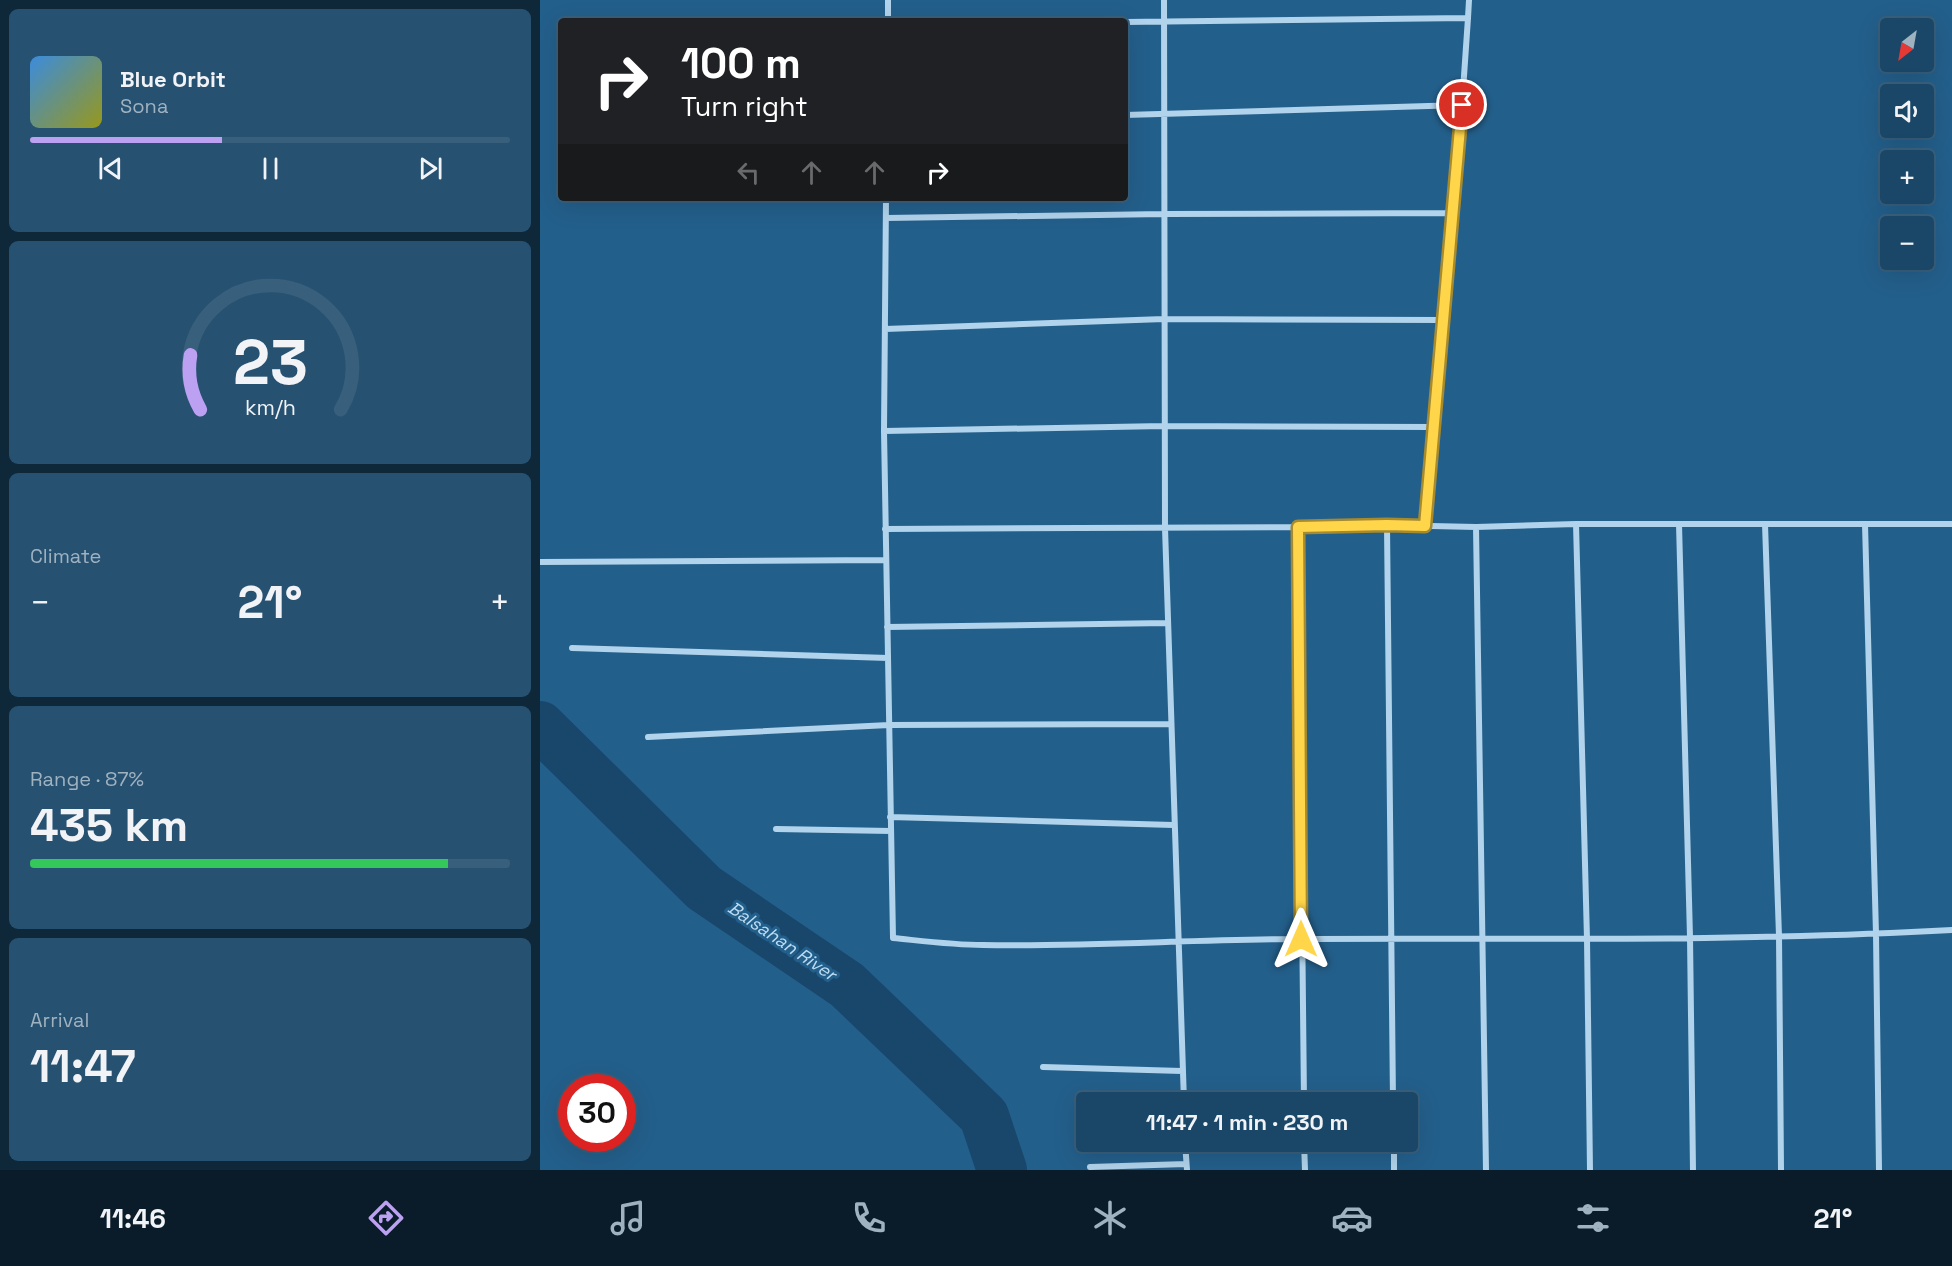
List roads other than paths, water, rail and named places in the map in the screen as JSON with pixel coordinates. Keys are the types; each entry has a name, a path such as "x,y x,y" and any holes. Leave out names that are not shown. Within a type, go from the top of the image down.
{"street":[{"path":"888,0 888,18"},
{"path":"1164,0 1165,528 1183,1092"},
{"path":"1425,526 1453,213 1469,0"},
{"path":"1128,22 1468,18"},
{"path":"1128,115 1462,105"},
{"path":"886,201 884,431 893,938 981,945 1301,939 1587,939 1876,934 1952,930"},
{"path":"886,218 1453,213"},
{"path":"885,329 1164,319 1443,321"},
{"path":"884,431 1164,426 1434,427"},
{"path":"1576,524 1587,939 1590,1170"},
{"path":"1679,524 1690,937 1693,1170"},
{"path":"1765,524 1779,936 1781,1170"},
{"path":"1865,524 1876,934 1879,1170"},
{"path":"885,529 1952,524"},
{"path":"1387,525 1393,1092"},
{"path":"1298,527 1304,1092"},
{"path":"1476,527 1486,1170"},
{"path":"540,562 886,561"},
{"path":"887,627 1167,623"},
{"path":"572,648 888,658"},
{"path":"648,737 889,725 1170,724"},
{"path":"890,817 1173,825"},
{"path":"776,829 891,831"},
{"path":"1043,1067 1182,1071"},
{"path":"1090,1167 1186,1167 1185,1152"},
{"path":"1304,1152 1305,1170"},
{"path":"1394,1152 1394,1170"}],"waterway":[{"name":"Balsahan River","path":"540,726 704,888 847,985 984,1116 1002,1170"}]}
